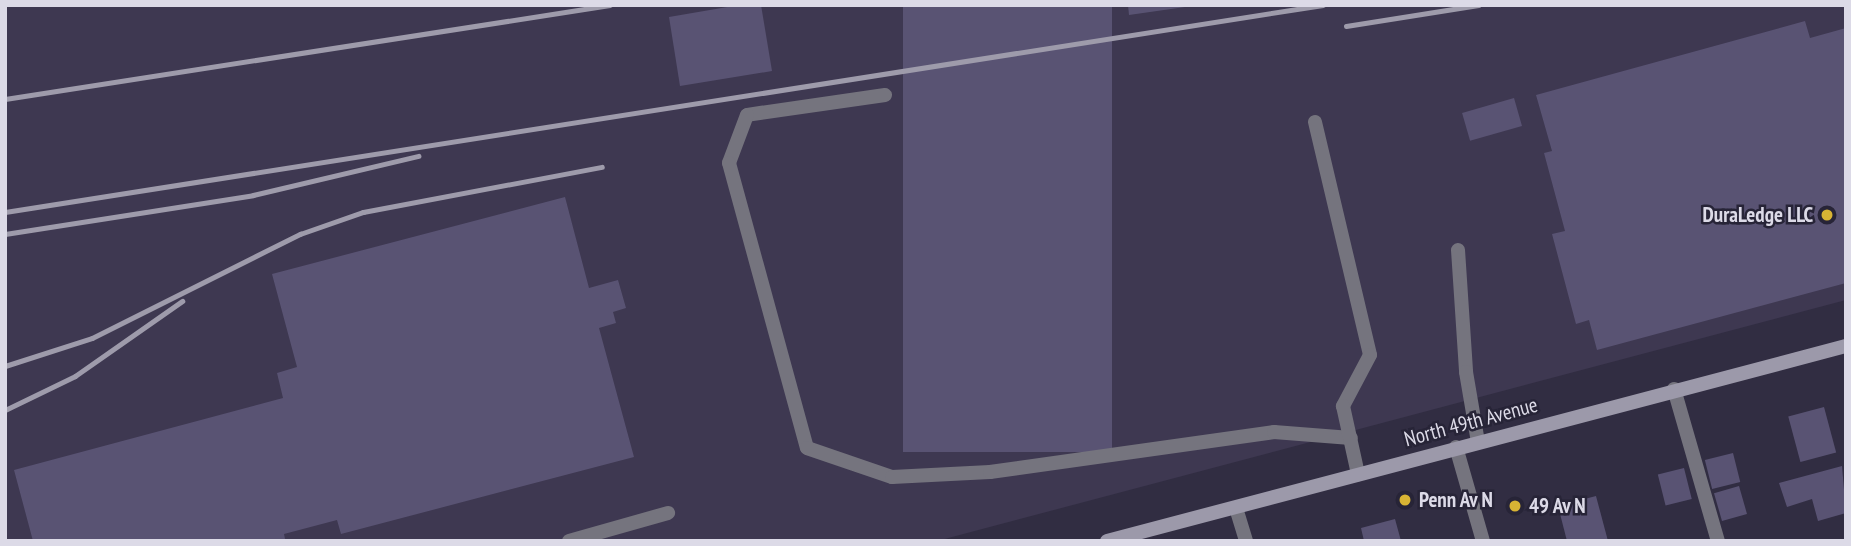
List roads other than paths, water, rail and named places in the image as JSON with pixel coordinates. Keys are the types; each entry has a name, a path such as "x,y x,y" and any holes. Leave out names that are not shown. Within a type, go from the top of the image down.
{"street":[{"path":"885,95 747,115 729,163 807,448 892,477 990,472 1274,432 1351,438"},
{"path":"1315,122 1370,355 1343,405 1358,474"},
{"path":"1458,250 1466,372 1478,442"},
{"name":"North 49th Avenue","path":"1107,541 1846,345"},
{"path":"1674,389 1718,541"},
{"path":"1456,447 1483,541"},
{"path":"1236,508 1246,541"},
{"path":"569,541 668,513"}],"railway":[{"path":"5,99 610,5"},
{"path":"5,212 1323,5"},
{"path":"1346,26 1478,5"},
{"path":"5,234 253,195 418,156"},
{"path":"5,366 92,338 300,234 363,212 602,167"},
{"path":"5,410 75,376 182,301"}],"place":[{"name":"DuraLedge LLC","path":"1827,215"},
{"name":"Penn Av N","path":"1405,500"},
{"name":"49 Av N","path":"1515,506"}]}
